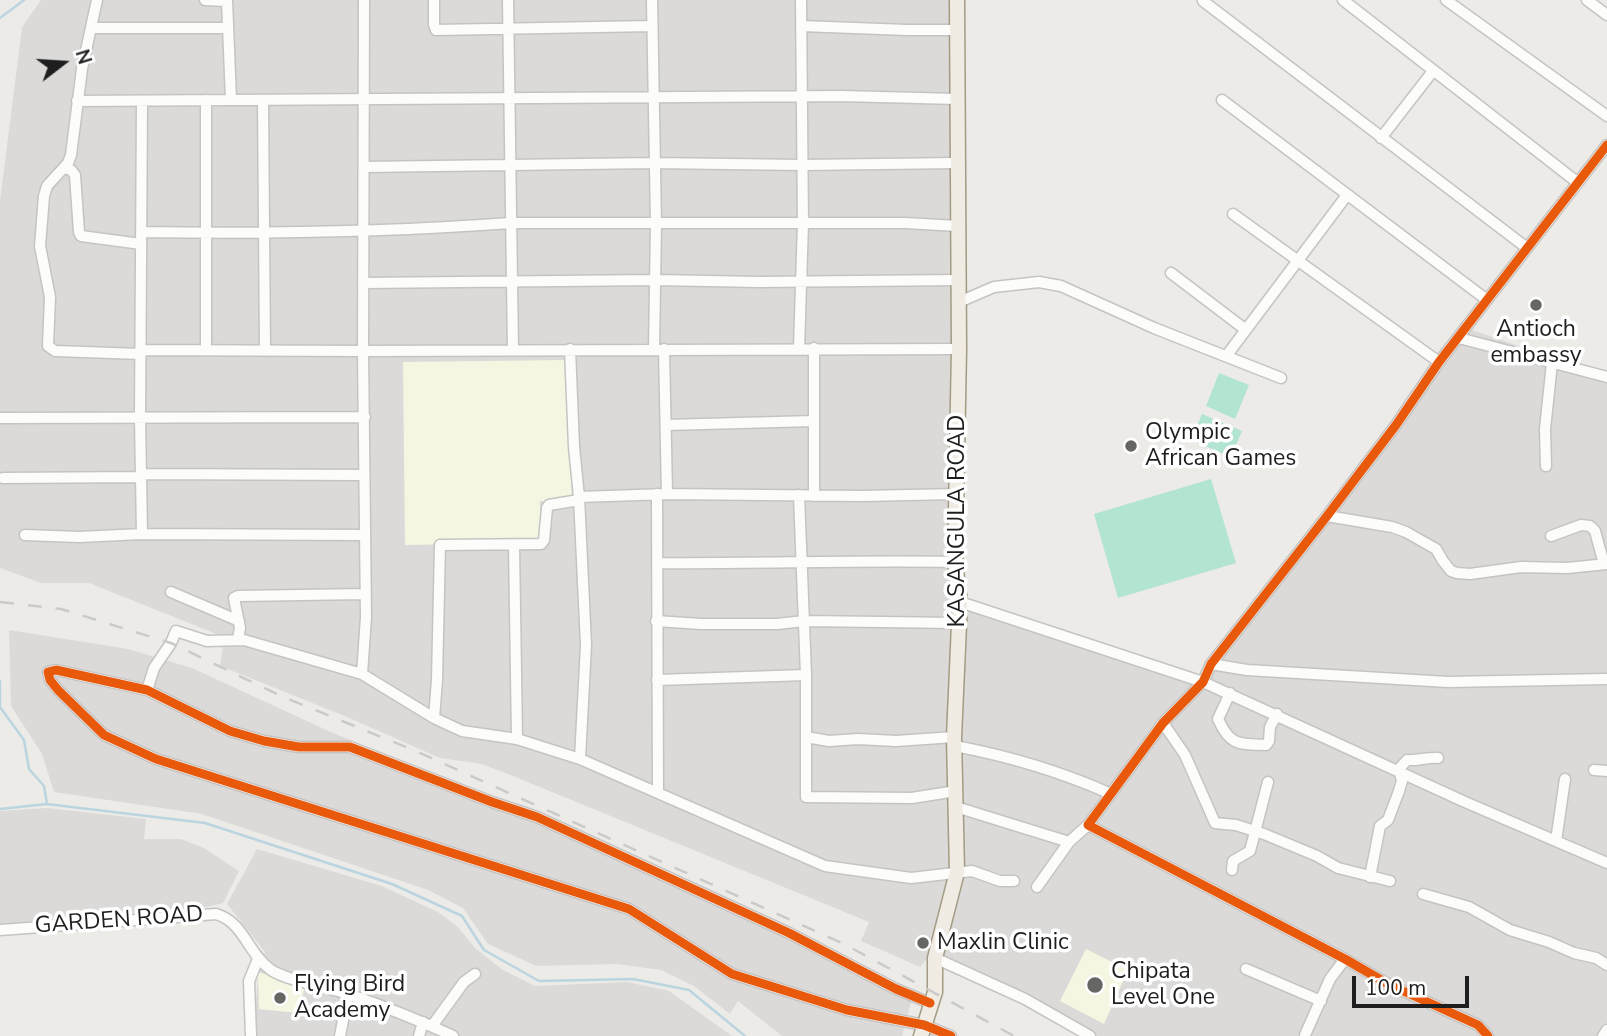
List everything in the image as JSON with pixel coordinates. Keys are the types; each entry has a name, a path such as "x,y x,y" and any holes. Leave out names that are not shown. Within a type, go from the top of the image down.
{"main road":[{"name":"KASANGULA ROAD","path":"923,1030 935,992 934,958 957,872 955,742 960,602 955,562 959,349 957,0"}],"street":[{"path":"97,0 77,101 71,155 64,168 47,186 44,196 40,246 50,297 48,346 55,351 959,349"},
{"path":"205,0 227,1 231,100"},
{"path":"362,674 366,617 363,475 364,0"},
{"path":"434,0 436,30 652,26"},
{"path":"508,0 513,350"},
{"path":"652,0 656,280 666,425 657,563 658,793"},
{"path":"799,348 803,223 801,0"},
{"path":"1343,0 1577,182"},
{"path":"1446,0 1607,116"},
{"path":"1587,0 1607,15"},
{"path":"1203,1 1527,248"},
{"path":"801,26 957,30"},
{"path":"92,28 228,27"},
{"path":"1381,138 1433,71"},
{"path":"77,101 878,96 958,99"},
{"path":"205,350 206,100"},
{"path":"263,100 265,351"},
{"path":"1222,100 1487,300"},
{"path":"142,102 142,534"},
{"path":"1037,887 1069,842 1088,825 1163,723 1203,682 1211,664 1327,516 1439,362 1607,145"},
{"path":"364,167 958,163"},
{"path":"64,168 75,175 81,236 141,238 205,233 510,223 924,223 958,226"},
{"path":"1227,355 1347,195"},
{"path":"1233,214 1439,362"},
{"path":"1171,273 1246,330"},
{"path":"363,284 959,280"},
{"path":"959,302 994,287 1039,282 1061,286 1154,328 1281,378"},
{"path":"1459,338 1607,377"},
{"path":"814,348 814,495"},
{"path":"570,349 573,447 579,499 586,645 580,759"},
{"path":"1546,466 1545,429 1552,363"},
{"path":"0,418 365,417"},
{"path":"666,425 814,421"},
{"path":"3,478 363,475"},
{"path":"434,718 440,545 541,544 544,541 549,505 579,499 662,494 956,494"},
{"path":"799,495 806,675 806,797 912,798 956,791"},
{"path":"1327,516 1392,527 1406,532 1436,549 1451,571 1457,573 1470,574 1521,567 1567,568 1605,564 1595,531 1590,526 1581,525 1551,536"},
{"path":"25,536 364,535"},
{"path":"514,545 517,739"},
{"path":"657,563 955,562"},
{"path":"171,592 239,621"},
{"path":"238,639 239,621 234,598 243,595 364,594"},
{"path":"960,602 1203,682 1607,863"},
{"path":"656,621 701,624 777,624 804,621 958,623"},
{"path":"147,690 154,668 176,631 207,640 238,639 362,674 434,718 462,731 517,739 580,759 825,866 911,878 972,871 1000,881 1014,881"},
{"path":"1211,664 1247,670 1457,683 1607,679"},
{"path":"930,1003 896,989 789,933 537,817 350,747 299,747 264,741 230,731 147,690 51,669 48,675 58,690 104,735 156,759 629,909 732,974 847,1010 951,1036"},
{"path":"657,681 806,675"},
{"path":"1230,693 1218,719 1229,740 1234,743 1266,745 1270,727 1277,714"},
{"path":"1163,723 1185,755 1215,823 1236,825 1317,856 1338,868 1390,881"},
{"path":"806,737 829,741 858,739 955,742 1074,778 1111,794"},
{"path":"1399,770 1407,760 1438,758"},
{"path":"1370,877 1380,826 1388,820 1402,781 1399,770"},
{"path":"1594,770 1607,771"},
{"path":"1556,841 1565,779"},
{"path":"1232,870 1233,861 1250,851 1268,782"},
{"path":"956,807 1069,842"},
{"path":"1088,825 1388,984 1478,1025 1489,1036"},
{"path":"1423,894 1469,907 1510,930 1596,958 1607,965"},
{"name":"GARDEN ROAD","path":"0,930 216,914 238,927 258,959 273,971 348,994 453,1036"},
{"path":"934,958 1025,999 1090,1036"},
{"path":"251,1036 249,981 258,959"},
{"path":"1305,1035 1330,979 1345,959"},
{"path":"1246,969 1321,1001"},
{"path":"419,1036 464,982 474,974"},
{"path":"340,1036 348,994"},
{"path":"1603,1036 1607,1030"}],"shaded area":[{"path":"41,0 958,0 960,602 1202,681 1466,328 1607,376 1607,1036 1090,1036 944,961 951,905 931,954 920,967 861,941 869,922 513,776 482,764 440,758 220,666 224,637 89,583 41,583 0,568 0,201 22,27","holes":["567,360 571,499 540,501"]},
{"path":"567,360 572,499 540,501 540,543 405,545 403,362"},
{"path":"9,630 128,649 192,668 333,733 533,812 914,991 902,1036 782,1036 738,1001 730,1014 694,986 661,970 617,964 536,966 488,944 463,908 428,890 202,814 54,792 42,754 11,706"},
{"path":"47,808 146,819 144,839 181,839 204,848 239,871 223,903 206,907 0,925 0,811"},
{"path":"257,849 382,886 438,912 458,927 476,949 503,970 535,986 627,982 669,991 732,1036 254,1036 258,972 265,952 227,904"},
{"name":"Chipata Level One","path":"1086,949 1128,970 1104,1024 1060,1001"},
{"name":"Flying Bird Academy","path":"258,972 305,987 298,1013 259,1009"}],"green space":[{"path":"1219,373 1249,385 1235,419 1206,406"},
{"path":"1202,414 1242,431 1231,457 1191,440"},
{"path":"1211,479 1236,563 1118,598 1094,514"}],"waterway":[{"path":"0,18 24,0"},
{"path":"0,681 0,705"},
{"path":"0,707 24,740 29,769 44,786 47,804"},
{"path":"0,809 47,804 205,823 392,884 462,916 484,950 539,981 633,979 689,990 745,1036"}],"railway":[{"path":"0,602 61,609 171,643 281,696 418,752 846,945 1014,1036"}],"cycle path":[{"path":"1488,1036 1478,1025 1388,984 1088,825 1163,723 1203,682 1211,664 1327,516 1396,425 1439,362 1607,145"},
{"path":"930,1003 896,989 789,933 537,817 350,747 299,747 264,741 230,731 147,690 56,670 48,672 50,680 58,690 104,735 156,759 629,909 732,974 847,1010 924,1025 951,1036"}],"place":[{"name":"Antioch embassy","path":"1536,305"},
{"name":"Olympic African Games","path":"1131,446"},
{"name":"Maxlin Clinic","path":"923,943"},
{"name":"Chipata Level One","path":"1095,985"},
{"name":"Flying Bird Academy","path":"280,998"}]}
